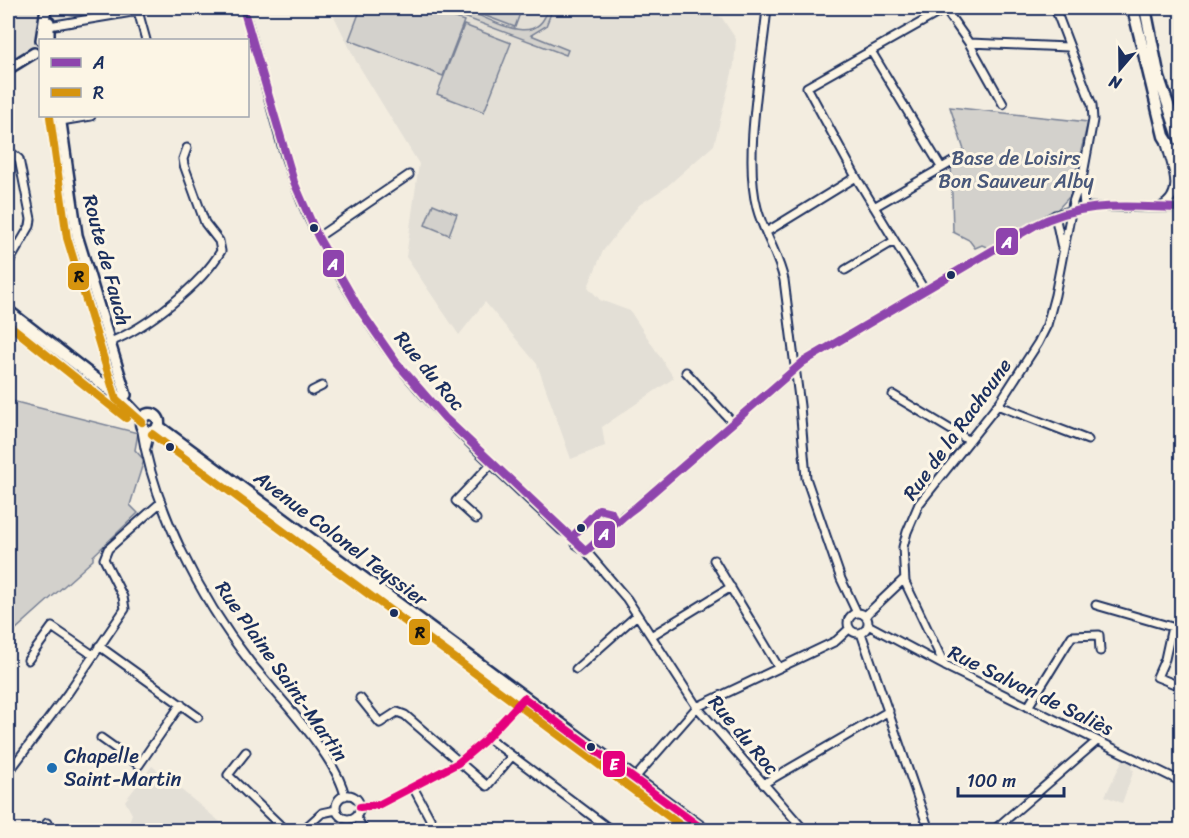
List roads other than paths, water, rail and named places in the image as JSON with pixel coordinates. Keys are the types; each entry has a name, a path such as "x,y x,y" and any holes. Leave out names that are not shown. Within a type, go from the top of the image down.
{"main road":[{"path":"1133,8 1164,136 1182,165"},
{"path":"1144,8 1159,78 1182,146"},
{"name":"Avenue Colonel Teyssier","path":"8,311 109,390 148,424 704,831"},
{"name":"Avenue Colonel Teyssier","path":"109,390 126,395 148,424"}],"street":[{"path":"48,8 49,39"},
{"path":"42,39 48,8"},
{"name":"Rue du Roc","path":"243,8 286,160 318,237 358,307 409,378 491,464 561,530 573,536 576,544 586,551 610,578 697,707 804,831"},
{"path":"767,8 752,149 752,179 756,207 768,231 784,280 806,478 841,579 868,625 861,633 854,633 849,629"},
{"name":"Rue de la Rachoune","path":"904,579 903,547 919,504 997,405 1038,343 1047,325 1055,295 1062,249 1083,174 1093,120 1092,105 1054,8"},
{"path":"925,291 856,177 807,87 945,9 969,44 1003,104"},
{"path":"49,26 138,11 146,39"},
{"path":"969,44 1068,47"},
{"path":"871,51 941,167"},
{"path":"8,69 37,56"},
{"path":"60,118 76,117"},
{"name":"Route de Fauch","path":"60,118 77,235 126,395"},
{"path":"1159,207 1170,200 1175,190 1174,173 1164,136"},
{"name":"Route de Fauch","path":"110,342 134,333 176,300 221,251 219,241 205,222 184,165 183,159 187,148"},
{"path":"8,150 19,159 31,219 30,226 8,264"},
{"path":"874,207 952,162"},
{"path":"1083,174 1084,207"},
{"path":"318,237 408,175"},
{"path":"768,231 856,177"},
{"path":"586,551 608,532 615,522 795,368 1055,215 1084,207 1182,208"},
{"name":"Rue de la Rachoune","path":"1055,215 1062,249"},
{"path":"845,270 894,241"},
{"path":"686,372 733,423"},
{"path":"312,391 322,386"},
{"path":"893,395 968,440"},
{"path":"997,405 1088,440"},
{"path":"146,450 148,424"},
{"name":"Rue Plaine Saint-Martin","path":"148,424 146,450 160,503 204,593 226,628 321,752 343,787 345,796 355,797 360,807"},
{"path":"476,519 456,501 491,464"},
{"path":"8,773 125,609 123,597 104,559 108,549 160,503"},
{"path":"573,536 599,509 611,512 615,522"},
{"path":"714,560 779,668"},
{"path":"634,779 697,707 836,641 849,629 849,619 861,614 904,579 945,666"},
{"path":"651,636 731,586"},
{"path":"1096,605 1172,627 1165,659 1157,676 1182,687"},
{"path":"576,669 637,615"},
{"name":"Rue Salvan de Saliès","path":"868,625 945,666 1182,782"},
{"path":"28,660 52,627 93,655"},
{"path":"861,633 929,831"},
{"path":"1028,707 1071,636 1099,635 1100,651"},
{"path":"99,646 198,717"},
{"path":"360,698 380,723 397,712 405,715 487,786 512,756"},
{"path":"362,829 356,817 360,807 378,805 458,763 488,737 524,698"},
{"path":"101,738 139,765 182,704"},
{"path":"763,784 889,711"},
{"path":"488,737 611,831"},
{"path":"994,831 1097,741"},
{"path":"246,752 228,775 285,831"},
{"path":"413,787 436,831"},
{"path":"345,796 337,802 336,810 344,819 356,817"},
{"path":"303,831 322,813 336,810"},
{"path":"41,831 47,823"}],"place":[{"name":"Chapelle Saint-Martin","path":"52,768"}],"park label":[{"name":"Base de Loisirs Bon Sauveur Alby","path":"1016,170"}]}
